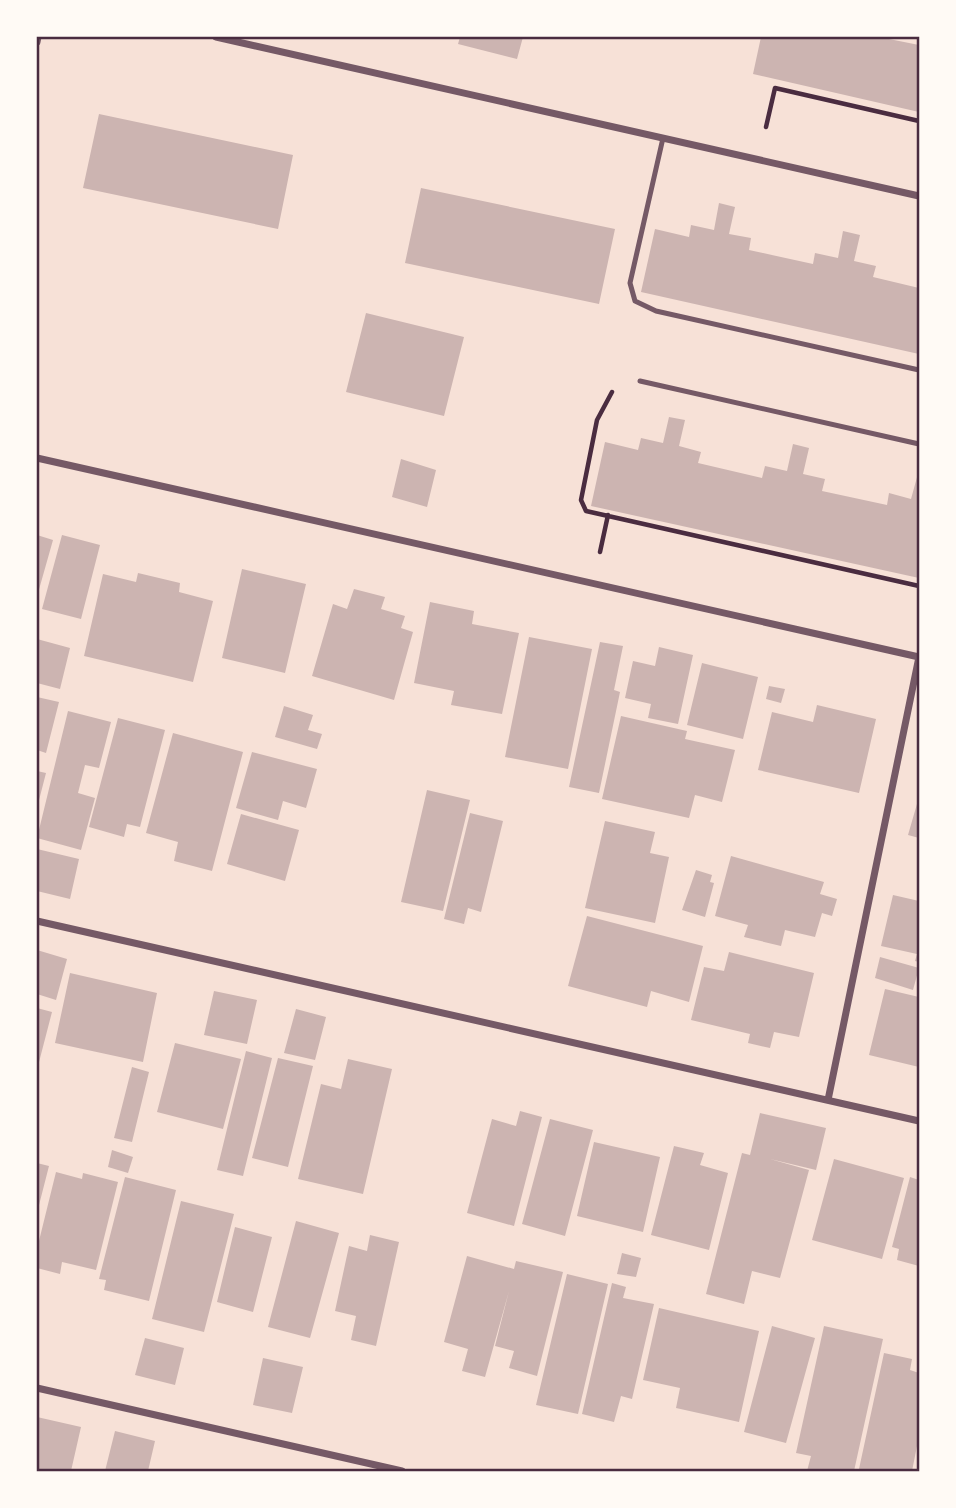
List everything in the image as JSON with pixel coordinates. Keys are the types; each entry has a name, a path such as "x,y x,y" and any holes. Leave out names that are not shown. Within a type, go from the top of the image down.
{"street":[{"path":"216,37 919,196"},
{"path":"37,458 919,657 828,1100"},
{"path":"37,921 919,1121"},
{"path":"37,1388 402,1471"}],"lane":[{"path":"663,138 630,283 635,301 656,311 919,370"},
{"path":"640,381 919,444"}],"path":[{"path":"764,136 775,88 919,121"},
{"path":"640,381 612,391 597,420 581,500 586,511 919,586"},
{"path":"599,559 608,515"}],"building":[{"path":"460,37 523,37 517,59 458,44"},
{"path":"761,37 879,37 919,45 919,112 753,74"},
{"path":"99,114 293,155 278,229 83,188"},
{"path":"421,188 615,229 599,304 405,263"},
{"path":"719,203 735,207 729,234 751,238 749,250 813,264 815,253 838,258 843,231 860,235 854,261 876,266 873,277 919,288 919,354 641,292 655,229 689,237 691,225 714,230"},
{"path":"366,313 464,337 444,416 346,392"},
{"path":"669,417 685,420 679,446 701,452 698,463 762,478 765,466 787,471 793,444 809,448 803,474 825,479 822,491 887,505 889,493 911,499 919,470 919,578 591,506 605,442 638,450 641,438 663,443"},
{"path":"401,459 436,470 427,507 392,497"},
{"path":"37,535 53,540 38,593 37,593"},
{"path":"62,535 100,545 81,619 42,609"},
{"path":"242,569 306,584 285,673 222,658"},
{"path":"138,573 180,583 179,592 213,601 193,682 84,656 103,574 136,582"},
{"path":"354,589 385,597 381,609 405,616 401,628 413,632 394,700 312,676 333,604 347,609"},
{"path":"430,602 474,611 472,624 519,633 502,714 451,705 454,691 414,683"},
{"path":"529,637 592,649 568,769 505,757"},
{"path":"37,639 70,648 60,689 37,683"},
{"path":"600,642 623,646 614,690 620,692 599,793 569,787"},
{"path":"659,647 693,655 678,724 648,718 651,704 625,698 633,661 655,666"},
{"path":"702,663 758,677 743,739 687,725"},
{"path":"769,686 785,689 781,703 766,699"},
{"path":"37,697 59,702 46,753 37,750"},
{"path":"817,705 876,719 859,793 758,770 772,712 813,722"},
{"path":"284,706 313,715 308,730 322,734 317,749 275,737"},
{"path":"68,711 111,722 99,768 85,765 78,793 95,798 81,850 37,838"},
{"path":"621,716 687,731 685,739 735,750 722,802 695,795 689,818 602,799"},
{"path":"118,718 165,730 140,827 127,824 124,837 89,827"},
{"path":"173,733 243,752 212,871 174,861 178,842 146,833"},
{"path":"252,752 317,769 306,808 283,801 278,820 236,808"},
{"path":"37,771 46,773 38,804 37,804"},
{"path":"427,790 470,800 443,911 401,902"},
{"path":"919,797 919,838 908,835"},
{"path":"470,813 503,821 481,912 468,908 464,924 444,919"},
{"path":"241,814 299,830 285,881 227,864"},
{"path":"605,821 655,832 650,853 669,857 655,923 585,908"},
{"path":"37,849 79,859 70,899 37,891"},
{"path":"731,856 824,882 820,894 837,899 832,916 822,913 815,937 785,930 781,946 744,937 748,925 715,916"},
{"path":"696,870 712,875 710,882 714,883 705,917 682,910"},
{"path":"893,895 919,901 919,962 915,961 917,954 881,946"},
{"path":"587,916 703,946 689,1002 651,991 647,1007 568,986"},
{"path":"37,950 67,959 56,1000 37,994"},
{"path":"729,952 814,973 799,1037 774,1032 770,1048 748,1043 750,1034 691,1020 704,967 724,971"},
{"path":"880,957 919,968 913,990 875,978"},
{"path":"70,973 157,993 143,1062 55,1043"},
{"path":"885,989 919,997 919,1067 869,1055"},
{"path":"214,991 257,1000 247,1044 204,1035"},
{"path":"37,1008 52,1012 38,1066 37,1066"},
{"path":"296,1009 326,1017 315,1060 284,1053"},
{"path":"175,1043 241,1059 223,1129 157,1112"},
{"path":"246,1051 272,1058 243,1176 217,1170"},
{"path":"278,1058 313,1066 288,1167 252,1158"},
{"path":"348,1059 392,1069 363,1194 298,1179 321,1084 341,1089"},
{"path":"132,1067 149,1072 132,1142 114,1138"},
{"path":"520,1111 542,1117 514,1226 467,1213 492,1119 516,1126"},
{"path":"760,1113 826,1128 816,1170 770,1159 809,1170 780,1278 752,1271 744,1304 706,1294 742,1153 750,1155"},
{"path":"550,1119 593,1130 565,1236 522,1224"},
{"path":"594,1142 660,1157 643,1232 577,1216"},
{"path":"674,1146 704,1153 700,1165 728,1173 709,1250 651,1235"},
{"path":"112,1150 133,1157 128,1173 108,1167"},
{"path":"834,1159 904,1178 882,1259 812,1240"},
{"path":"37,1163 49,1166 38,1209 37,1209"},
{"path":"56,1172 82,1179 83,1173 118,1182 96,1270 62,1262 60,1274 37,1268 37,1249"},
{"path":"125,1177 176,1190 149,1301 104,1290 106,1280 99,1279"},
{"path":"910,1177 919,1180 919,1266 897,1260 899,1249 892,1247"},
{"path":"181,1201 234,1214 204,1332 152,1319"},
{"path":"296,1221 339,1233 310,1338 268,1327"},
{"path":"235,1227 272,1237 253,1312 217,1302"},
{"path":"370,1235 399,1242 376,1346 351,1340 356,1316 335,1311 349,1246 367,1251"},
{"path":"622,1253 641,1258 636,1277 617,1274"},
{"path":"467,1256 514,1269 516,1261 563,1272 537,1376 509,1368 514,1351 495,1346 509,1291 485,1377 462,1371 468,1349 444,1342"},
{"path":"567,1274 608,1284 578,1414 536,1405"},
{"path":"612,1283 626,1287 623,1298 654,1304 632,1399 621,1396 614,1422 582,1414"},
{"path":"659,1308 759,1331 739,1422 676,1408 680,1388 643,1380"},
{"path":"772,1326 815,1338 786,1443 744,1432"},
{"path":"824,1326 883,1339 854,1471 807,1471 811,1456 796,1453"},
{"path":"145,1338 184,1348 175,1385 135,1375"},
{"path":"884,1353 912,1359 910,1370 919,1373 919,1436 912,1471 859,1469"},
{"path":"263,1358 303,1367 292,1413 253,1405"},
{"path":"37,1417 81,1427 71,1471 37,1471"},
{"path":"115,1431 155,1441 148,1471 105,1471"}]}
